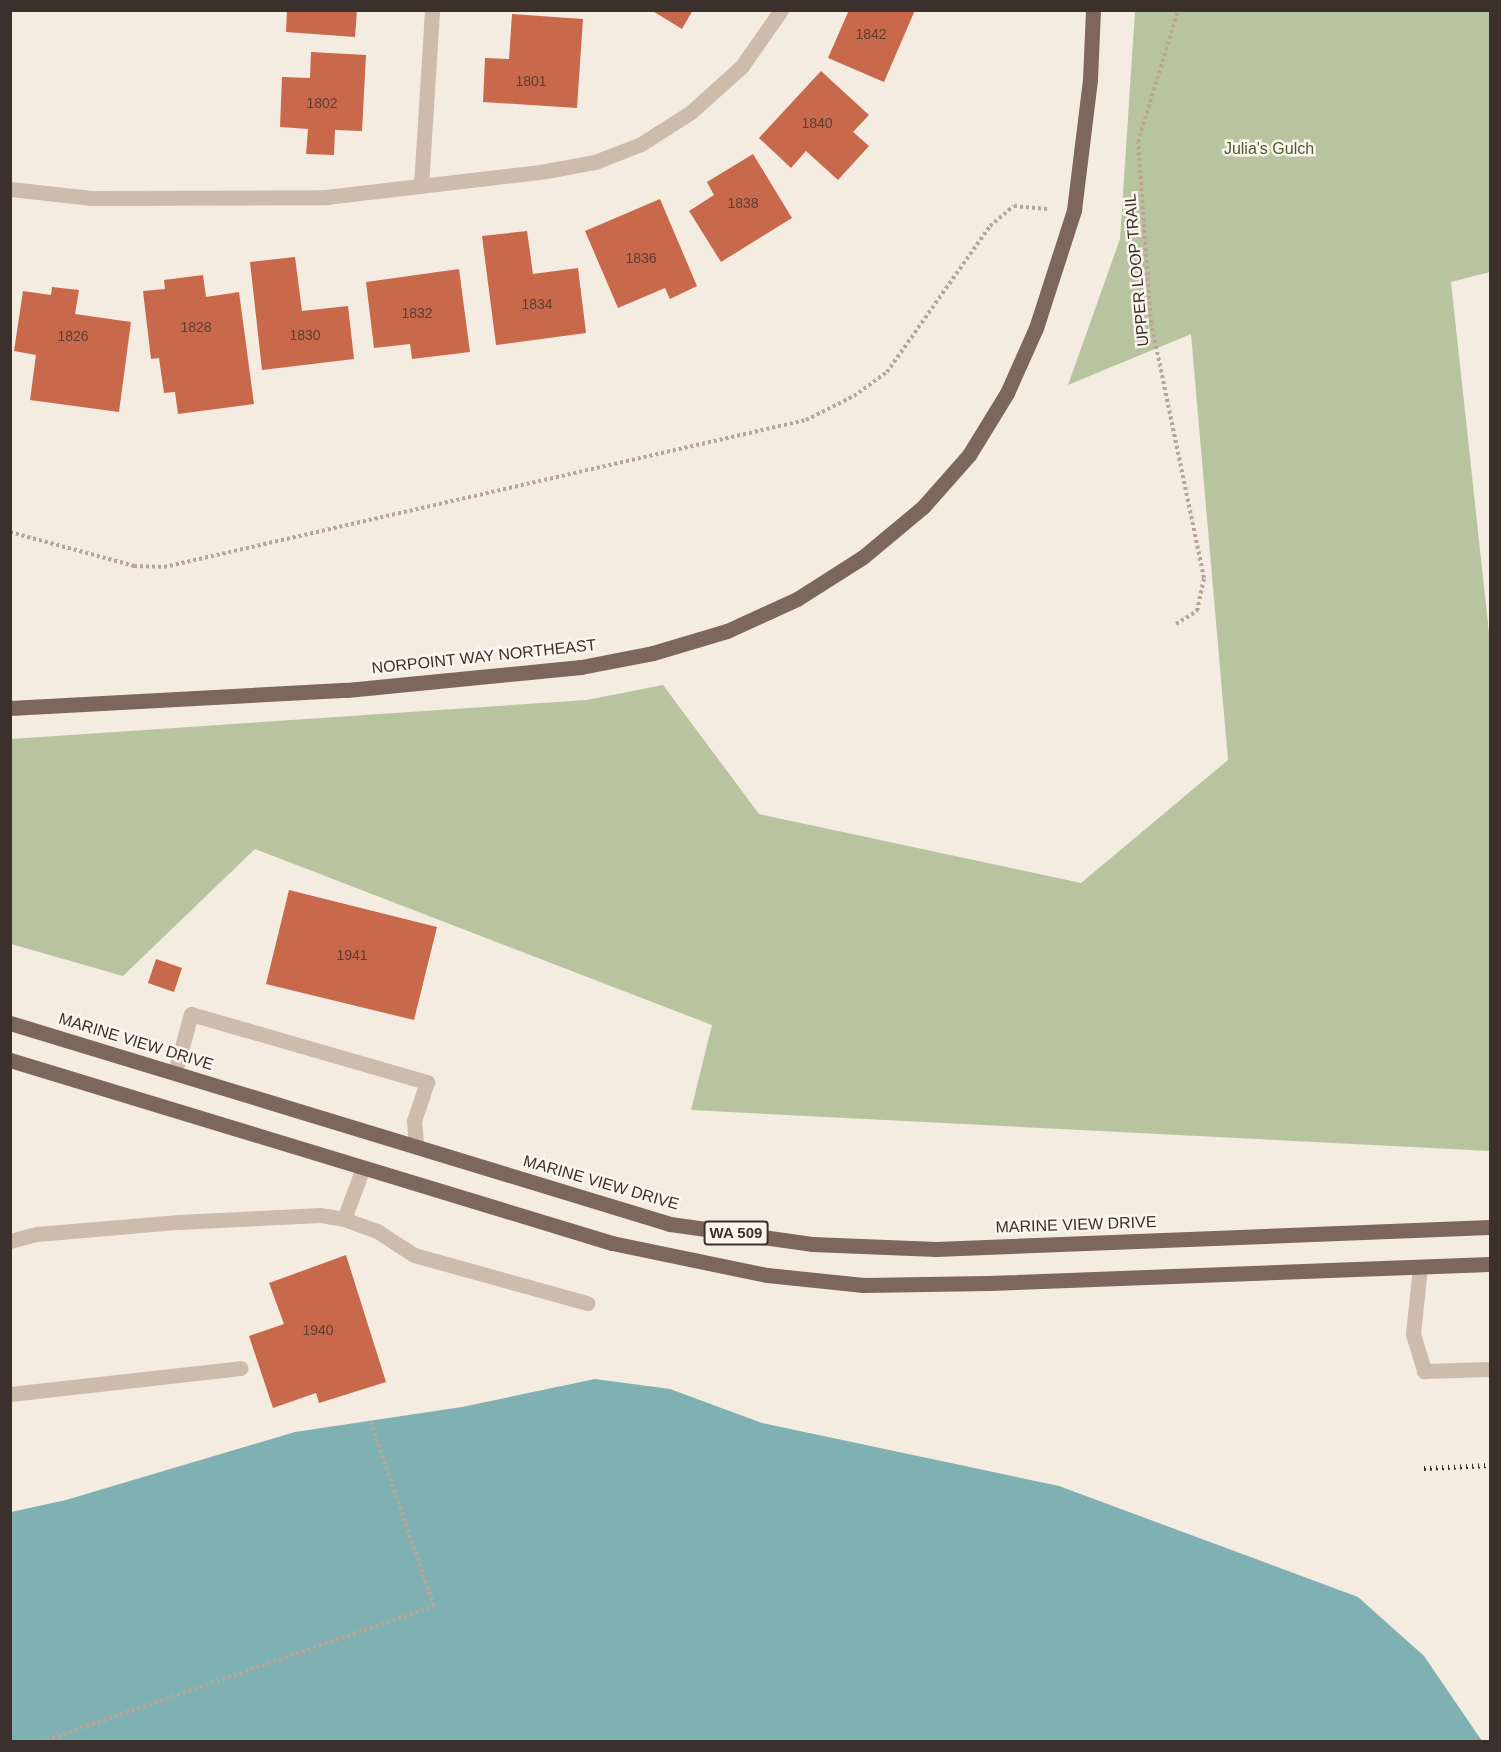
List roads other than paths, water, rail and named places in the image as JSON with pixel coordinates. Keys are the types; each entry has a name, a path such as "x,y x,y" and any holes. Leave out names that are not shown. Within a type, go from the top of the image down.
{"main road":[{"name":"NORPOINT WAY NORTHEAST","path":"10,708 347,690 581,667 652,653 727,631 797,599 863,557 923,507 969,455 1007,393 1036,328 1074,210 1090,79 1093,10"},
{"name":"MARINE VIEW DRIVE","path":"10,1023 670,1224 812,1244 936,1249 1491,1227"},
{"name":"WA 509","path":"10,1060 612,1243 767,1275 863,1284 1491,1264"}],"street":[{"path":"421,186 432,10"},
{"path":"10,189 91,198 215,200 326,198 546,171 595,162 641,144 691,112 742,66 781,10"},
{"path":"175,1072 191,1014 427,1082 414,1121 416,1146"},
{"path":"344,1219 363,1168"},
{"path":"10,1241 38,1234 177,1222 320,1215 344,1219 377,1231 414,1255 587,1303"},
{"path":"1420,1267 1413,1334 1424,1371 1491,1369"},
{"path":"10,1394 241,1368"}],"water":[{"path":"595,1379 670,1389 762,1423 1059,1486 1358,1597 1424,1656 1482,1741 11,1741 11,1512 66,1500 295,1432 462,1407"}],"railway":[{"path":"1424,1468 1490,1465"}],"park label":[{"name":"Julia's Gulch","path":"1269,149"}]}
